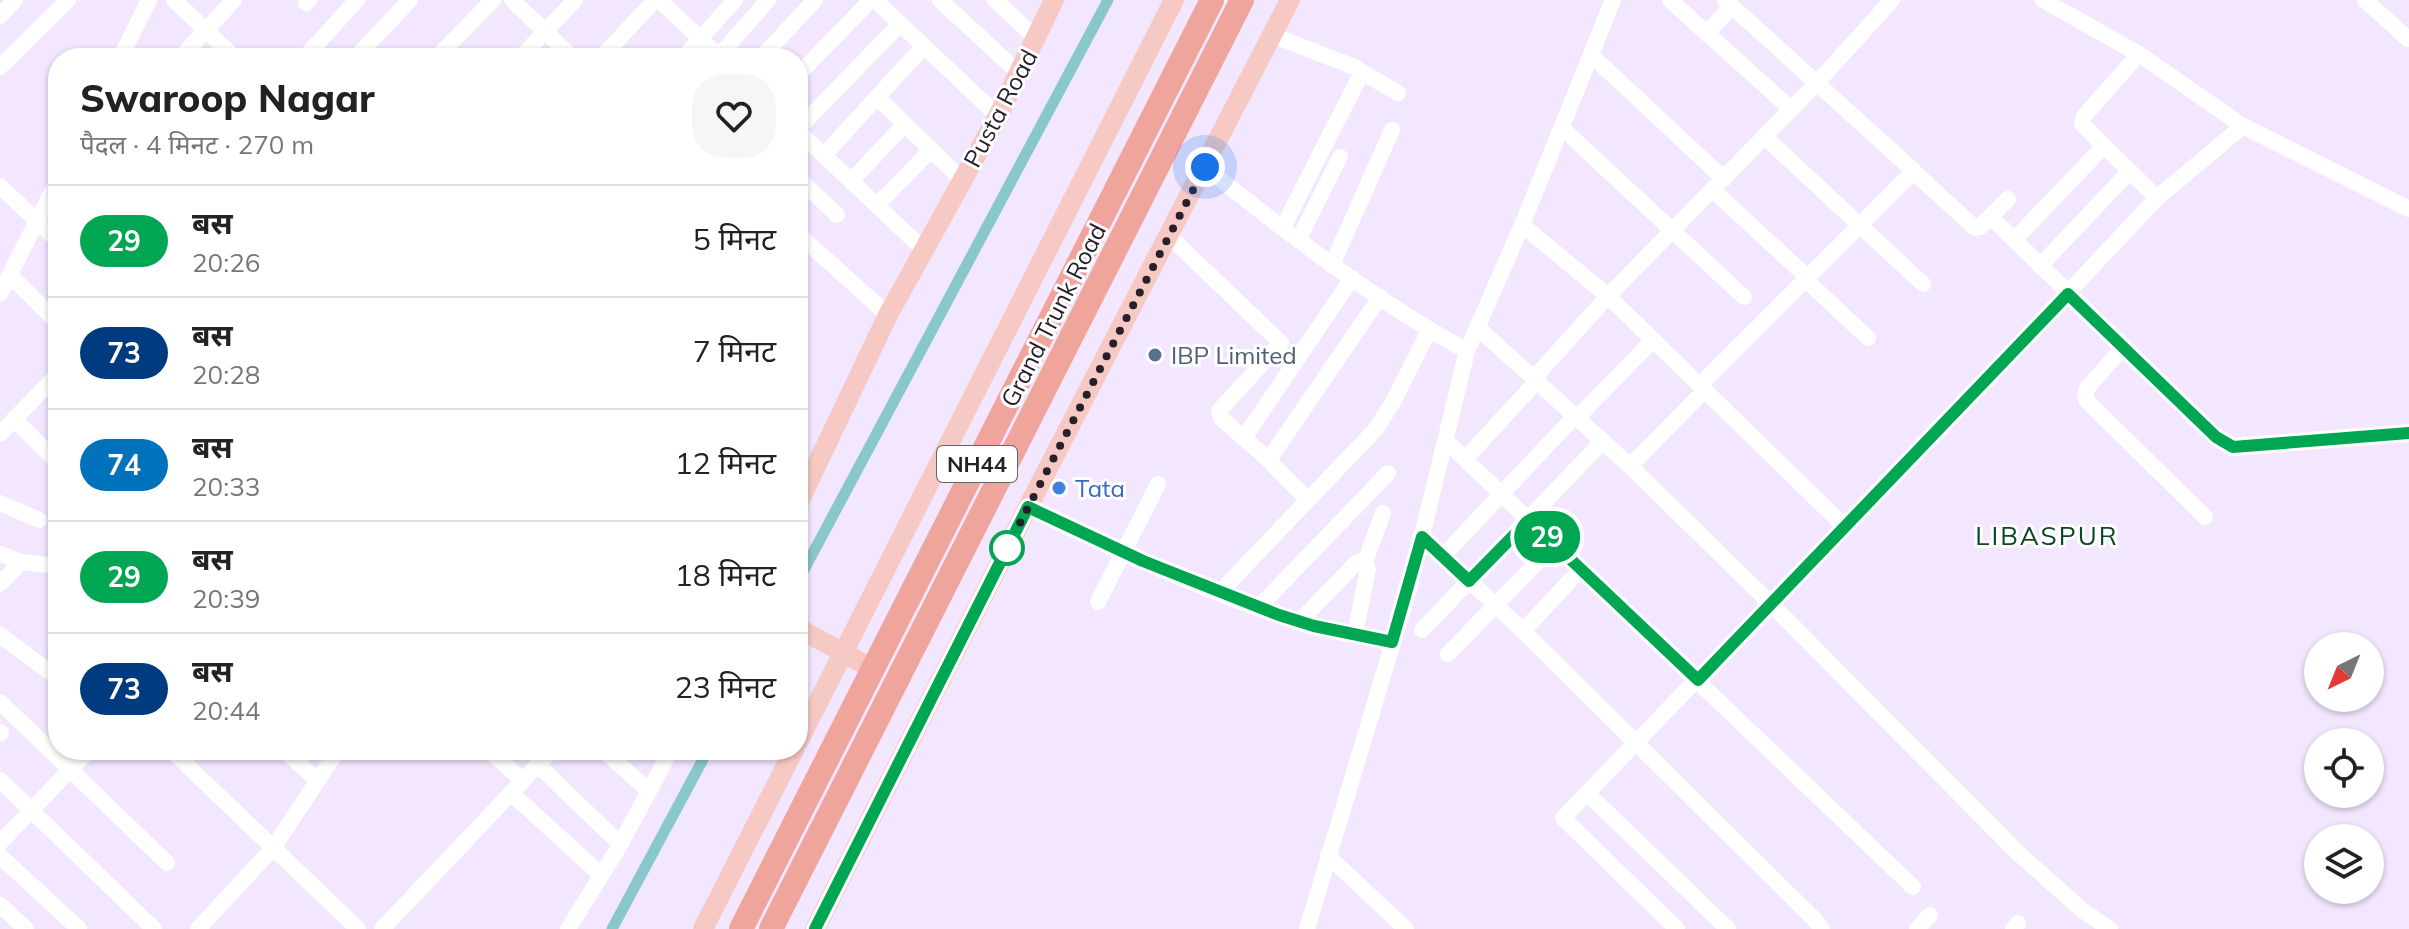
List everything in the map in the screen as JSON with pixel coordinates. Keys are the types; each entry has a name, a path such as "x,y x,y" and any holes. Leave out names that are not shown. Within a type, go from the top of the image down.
{"highway":[{"name":"Grand Trunk Road","path":"741,929 1212,0"},
{"name":"Grand Trunk Road","path":"771,929 1242,0"}],"main road":[{"path":"808,722 1174,0"},
{"path":"815,929 1028,507 1290,0"},
{"name":"Pusta Road","path":"808,483 888,315 998,116 1052,1"},
{"path":"808,633 873,669"},
{"path":"703,929 789,760"}],"street":[{"path":"0,16 15,0"},
{"path":"0,67 68,0"},
{"path":"125,48 149,0"},
{"path":"174,0 225,48"},
{"path":"189,48 234,0"},
{"path":"313,48 357,0"},
{"path":"364,48 410,0"},
{"path":"446,48 493,0"},
{"path":"530,48 575,0"},
{"path":"611,48 657,0 710,48"},
{"path":"692,48 735,0"},
{"path":"727,48 768,0"},
{"path":"770,48 815,0"},
{"path":"808,65 873,0 998,116"},
{"path":"940,0 1019,73"},
{"path":"995,0 1036,38"},
{"path":"1307,929 1422,537 1467,351 1613,0"},
{"path":"1670,0 1791,109"},
{"path":"1465,459 1608,296 1765,137 1892,0"},
{"path":"2043,0 2139,54 2243,126 2409,209"},
{"path":"2365,0 2408,39"},
{"path":"1707,33 1729,3 1975,228 1980,227 2008,199"},
{"path":"523,4 563,48"},
{"path":"808,120 900,24"},
{"path":"1272,35 1360,71 1398,93"},
{"path":"824,155 924,46"},
{"path":"2139,54 2082,121 2084,129 2157,198"},
{"path":"1591,55 1868,338"},
{"path":"1283,227 1360,77 1360,71"},
{"path":"877,97 962,180"},
{"path":"851,181 905,124"},
{"path":"1677,929 1563,818 2157,198 2243,126"},
{"path":"1562,128 1744,297"},
{"path":"1332,265 1392,130"},
{"path":"1765,137 1923,284"},
{"path":"808,140 924,250"},
{"path":"2015,239 2103,147"},
{"path":"877,205 931,150"},
{"path":"1299,239 1340,157"},
{"path":"1205,167 1332,265 1429,331 1467,351"},
{"path":"1630,466 1702,387 1913,171"},
{"path":"2040,266 2129,172"},
{"path":"0,186 48,231"},
{"path":"808,187 837,215"},
{"path":"0,294 48,200"},
{"path":"1995,221 2216,437 2233,447 2409,433"},
{"path":"1522,225 1608,296 1845,527"},
{"path":"1169,236 1281,343 1219,411 1221,418 1308,500"},
{"path":"808,243 888,315"},
{"path":"10,275 48,313"},
{"path":"1244,438 1352,278"},
{"path":"1271,462 1274,450 1380,297"},
{"path":"1477,327 1630,466 2019,854 2082,910 2110,929"},
{"path":"1220,592 1376,429 1429,331"},
{"path":"1443,556 1653,340"},
{"path":"2123,348 2088,387 2085,394 2087,401 2205,517"},
{"path":"0,434 48,384"},
{"path":"14,419 48,453"},
{"path":"1422,630 1603,441"},
{"path":"1447,442 1913,887"},
{"path":"1259,607 1388,473"},
{"path":"1098,602 1158,484"},
{"path":"0,503 39,520"},
{"path":"1028,507 1123,552 1299,622 1392,642"},
{"path":"1355,634 1368,569 1365,562 1383,513"},
{"path":"1422,537 1523,631 1822,929"},
{"path":"1448,654 1554,545"},
{"path":"0,554 21,562 48,565"},
{"path":"1299,622 1356,563 1361,560 1365,562"},
{"path":"0,584 21,562"},
{"path":"1523,631 1580,570"},
{"path":"0,635 48,671"},
{"path":"0,702 48,749"},
{"path":"60,760 167,863"},
{"path":"0,843 80,760"},
{"path":"181,760 358,929"},
{"path":"295,760 317,780"},
{"path":"207,926 273,848 331,760"},
{"path":"497,760 517,787 601,875"},
{"path":"382,929 543,760"},
{"path":"614,760 649,791"},
{"path":"568,929 620,844 666,760"},
{"path":"538,765 620,844"},
{"path":"0,780 154,929"},
{"path":"1587,793 1728,929"},
{"path":"0,856 79,929"},
{"path":"1328,856 1406,929"},
{"path":"0,905 26,929"},
{"path":"1917,929 1930,915"}],"waterway":[{"path":"808,562 1108,0"},
{"path":"612,929 703,760"}],"bus line":[{"name":"29","path":"815,929 1028,507 1143,561 1279,615 1314,626 1392,642 1422,537 1469,581 1529,520 1698,680 2068,294 2216,437 2233,447 2240,449 2409,433"}],"place":[{"name":"IBP Limited","path":"1155,355"},
{"name":"Tata","path":"1059,488"}],"district":[{"name":"LIBASPUR","path":"2047,535"}],"route":[{"path":"1007,548 1205,167"}]}
